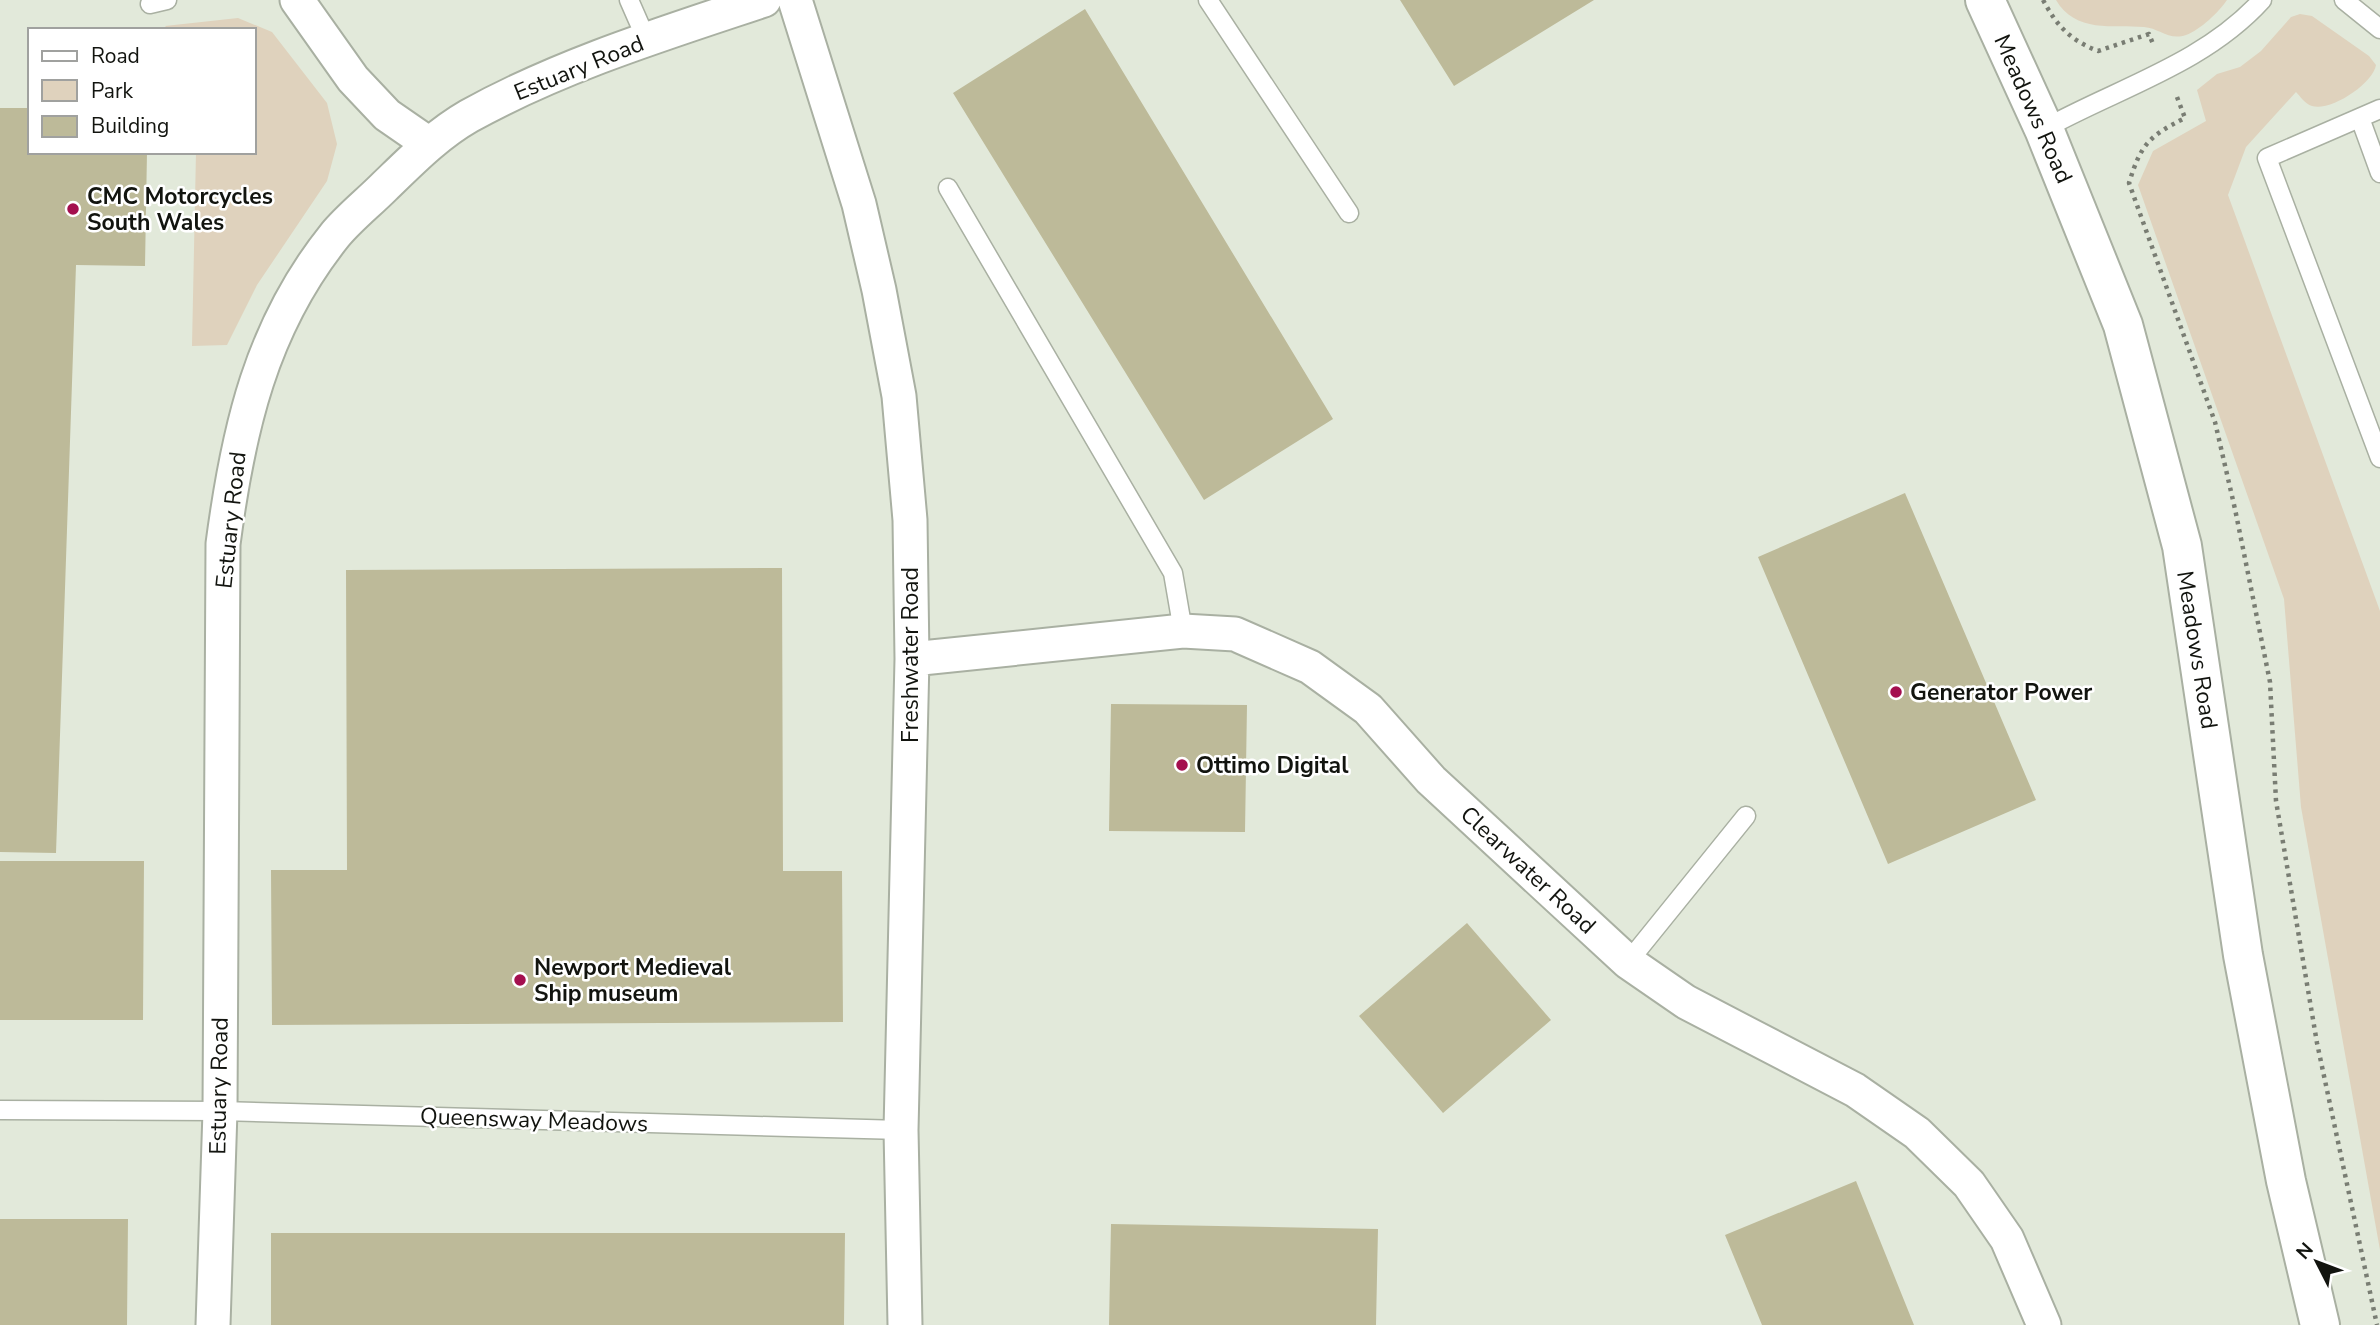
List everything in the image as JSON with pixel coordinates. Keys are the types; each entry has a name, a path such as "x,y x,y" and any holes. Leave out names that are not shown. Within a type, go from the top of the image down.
{"street":[{"path":"297,0 353,79 387,115 429,144"},
{"name":"Estuary Road","path":"213,1325 220,1111 223,544 234,463 257,373 293,294 336,234 429,144 467,117 520,91 647,41 764,0"},
{"name":"Freshwater Road","path":"795,0 859,204 899,396 910,520 912,659 901,1130 905,1325"},
{"name":"Meadows Road","path":"1985,0 2044,129 2123,325 2182,546 2243,955 2286,1181 2319,1325"},
{"name":"Clearwater Road","path":"912,659 1183,631 1235,634 1310,667 1359,702 1431,780 1628,962 1686,1002 1855,1090 1917,1133 1969,1184 2007,1239 2045,1325"}],"lane":[{"path":"629,0 647,41"},
{"path":"1208,0 1349,213"},
{"path":"2044,129 2212,45 2242,22 2262,0"},
{"path":"2344,0 2380,29"},
{"path":"2380,109 2267,158 2380,458"},
{"path":"2360,118 2380,173"},
{"path":"948,188 1172,573 1183,631"},
{"path":"1628,962 1746,816"},
{"name":"Queensway Meadows","path":"0,1110 220,1111 901,1130"}],"path":[{"path":"2043,0 2057,25 2076,42 2098,51 2149,34"},
{"path":"2174,89 2185,118 2152,134 2137,156 2129,183 2215,422 2235,509 2270,682 2276,801 2317,1043 2377,1325"}],"green space":[{"path":"2056,0 2227,0 2197,29 2186,35 2174,36 2144,27 2084,23 2064,11"},
{"path":"2300,14 2312,16 2369,56 2376,65 2359,88 2329,105 2312,106 2296,92 2246,147 2228,195 2380,611 2380,1250 2301,807 2284,599 2138,185 2153,151 2206,121 2197,90 2217,74 2240,67 2261,51 2291,17"},
{"path":"238,18 272,32 327,103 337,144 327,181 257,285 227,345 192,346 196,154 256,154 256,28 165,26"}],"building":[{"path":"1400,0 1594,0 1454,86"},
{"path":"1085,9 1333,419 1204,500 953,93"},
{"path":"0,108 28,108 28,154 147,154 145,266 76,265 56,853 0,852"},
{"path":"1905,493 2036,800 1888,864 1758,557"},
{"path":"782,568 783,871 842,871 843,1022 272,1025 271,870 347,870 346,570"},
{"path":"1111,704 1247,705 1245,832 1109,831"},
{"path":"0,861 144,861 143,1020 0,1020"},
{"path":"1467,923 1551,1020 1443,1113 1359,1016"},
{"path":"1856,1181 1914,1325 1762,1325 1725,1235"},
{"path":"0,1219 128,1219 127,1325 0,1325"},
{"path":"1111,1224 1378,1229 1376,1325 1109,1325"},
{"path":"271,1233 845,1233 844,1325 271,1325"}],"place":[{"name":"CMC Motorcycles South Wales","path":"73,209"},
{"name":"Generator Power","path":"1896,692"},
{"name":"Ottimo Digital","path":"1182,765"},
{"name":"Newport Medieval Ship museum","path":"520,980"}]}
